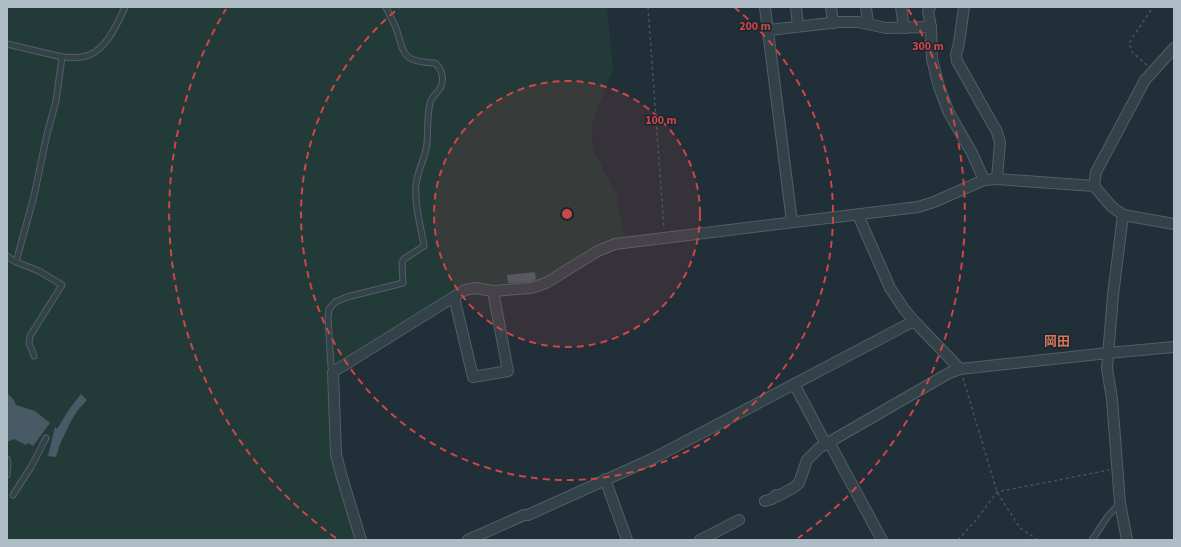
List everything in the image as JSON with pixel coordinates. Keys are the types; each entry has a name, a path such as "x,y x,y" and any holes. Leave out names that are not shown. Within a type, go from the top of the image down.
{"street":[{"path":"765,7 792,222"},
{"path":"796,7 798,26"},
{"path":"831,7 833,23"},
{"path":"866,7 868,24"},
{"path":"901,7 904,28"},
{"path":"930,7 928,11 931,27 932,59 939,86 949,113 972,154 984,180"},
{"path":"964,7 956,55 957,61 997,132 1000,142 997,179"},
{"path":"769,30 798,26 858,22 886,28 931,27"},
{"path":"1094,186 1096,172 1145,80 1174,48"},
{"path":"361,540 336,454 333,372 465,290 475,288 493,291 531,288 546,283 598,251 615,244 918,207 934,202 984,180 997,179 1094,186 1111,206 1123,215 1174,224"},
{"path":"858,214 890,288 914,321 960,368"},
{"path":"1123,215 1113,295 1107,368 1112,399 1120,503 1127,540"},
{"path":"454,297 473,377 508,371 493,291"},
{"path":"468,540 524,515 528,515 654,458 914,321"},
{"path":"765,501 799,484 806,460 819,448 895,405 949,372 960,368 1108,352 1174,347"},
{"path":"794,384 882,540"},
{"path":"605,480 627,540"},
{"path":"700,540 739,520"}],"lane":[{"path":"7,44 62,57 82,57 94,53 104,43 115,29 125,7"},
{"path":"333,372 331,367 328,318 330,309 336,302 347,296 403,283 402,262 404,259 424,246 416,198 416,183 427,144 428,112 430,101 440,89 442,72 435,63 411,59 404,54 396,28 386,7"},
{"path":"16,262 34,196 47,134 56,101 62,57"},
{"path":"7,256 16,262 39,271 62,285 30,336 28,343 34,356"},
{"path":"13,495 31,467 46,438"},
{"path":"7,459 7,475"},
{"path":"1092,540 1108,516 1120,503"}],"path":[{"path":"648,7 664,237"},
{"path":"1153,7 1129,43 1132,52 1153,70"},
{"path":"960,368 997,492 1020,528 1038,540"},
{"path":"958,540 976,520 997,492 1117,468"}],"green space":[{"path":"7,7 607,7 613,69 593,120 591,136 593,149 618,198 617,201 625,238 561,275 526,286 476,284 337,365 334,365 332,362 331,349 327,349 332,461 357,540 7,540"}],"building":[{"path":"535,272 536,279 530,282 508,283 507,275"},
{"path":"7,393 14,400 16,405 35,411 50,423 33,446 28,443 26,445 14,439 7,442"},
{"path":"81,394 87,400 71,421 60,444 56,457 48,456 55,427 57,429"}],"district":[{"name":"岡田","path":"1057,342"}]}
